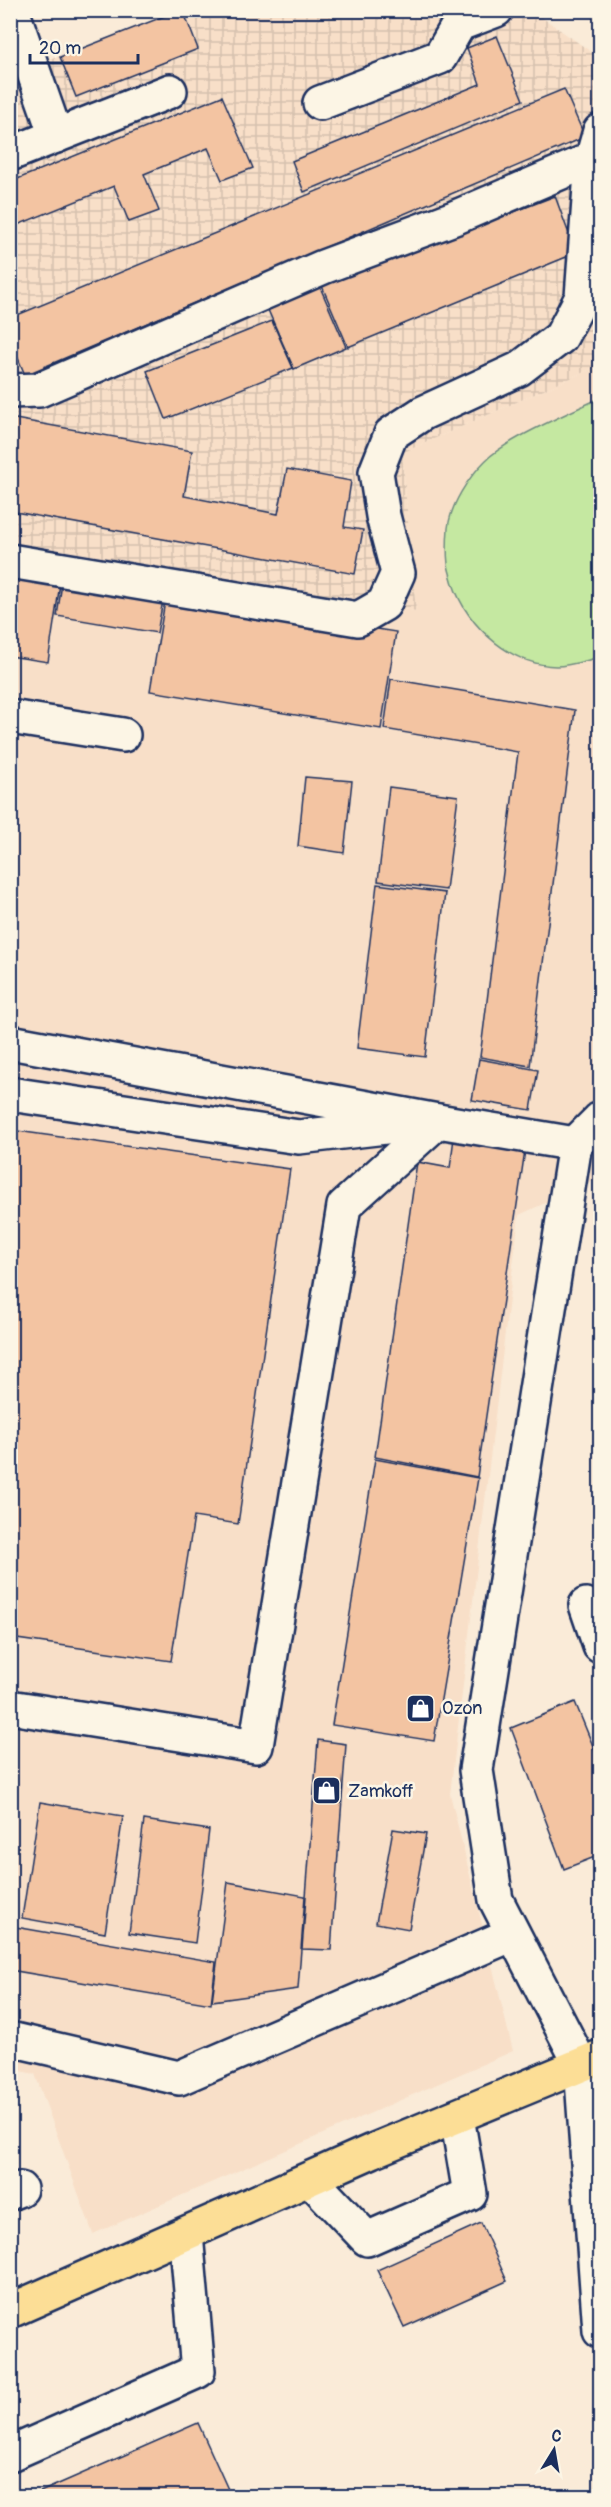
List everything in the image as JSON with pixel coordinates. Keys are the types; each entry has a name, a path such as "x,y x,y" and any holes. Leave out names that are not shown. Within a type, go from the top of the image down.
{"main road":[{"path":"12,2305 186,2234 310,2178 591,2061"}],"street":[{"path":"12,10 56,136"},
{"path":"320,103 440,57 459,24 496,10"},
{"path":"10,154 170,91"},
{"path":"10,391 39,390 323,267 454,218 596,145"},
{"path":"10,561 358,620 384,604 398,573 383,516 376,472 391,434 423,413 519,369 561,337 582,297 596,145"},
{"path":"10,717 123,735"},
{"path":"10,1042 575,1144"},
{"path":"10,1094 299,1137 438,1121"},
{"path":"600,1119 575,1144 476,1770 496,1900 513,1934 591,2061 600,2331"},
{"path":"10,1707 256,1746 344,1206 438,1121"},
{"path":"586,1605 600,1646"},
{"path":"10,2039 179,2078 513,1934"},
{"path":"310,2178 367,2239 470,2194 457,2117"},
{"path":"10,2454 198,2372 186,2234"}],"shaded area":[{"path":"215,10 533,11 600,58 600,365 402,453 416,611 11,544 10,70"},
{"path":"600,365 600,1178 519,1215 450,1794 513,2051 93,2234 35,2074 10,2069 10,545 416,611 402,453"}],"green space":[{"path":"600,398 600,657 561,666 537,663 503,648 475,623 464,607 456,590 447,557 450,519 467,483 485,461 508,444 540,426"}],"building":[{"path":"183,10 198,49 76,97 60,57"},
{"path":"497,36 523,100 304,192 292,161 480,84 467,48"},
{"path":"564,89 585,137 25,375 10,339 10,318"},
{"path":"222,96 253,168 222,180 208,148 144,174 159,211 129,222 114,186 10,228 10,182"},
{"path":"10,106 19,127 10,130"},
{"path":"555,196 576,253 348,347 322,286"},
{"path":"320,287 346,347 294,369 268,310"},
{"path":"272,321 293,368 166,419 147,371"},
{"path":"10,418 192,451 184,496 278,514 287,469 351,481 344,527 363,530 355,574 10,511"},
{"path":"10,568 61,577 48,662 10,656"},
{"path":"63,577 164,595 157,633 57,616"},
{"path":"166,595 396,632 381,729 150,691"},
{"path":"391,679 575,710 530,1066 480,1057 518,752 384,729"},
{"path":"305,777 352,781 344,853 298,846"},
{"path":"389,787 458,796 446,890 378,881"},
{"path":"377,884 445,893 425,1057 357,1048"},
{"path":"479,1059 538,1070 531,1110 472,1100"},
{"path":"10,1130 290,1169 238,1524 194,1517 171,1661 10,1638"},
{"path":"454,1138 525,1150 477,1477 375,1457 417,1162 450,1168"},
{"path":"375,1459 478,1478 434,1741 332,1725"},
{"path":"575,1702 600,1763 600,1855 564,1869 511,1728"},
{"path":"318,1740 346,1744 331,1950 302,1949"},
{"path":"40,1802 123,1816 105,1933 22,1918"},
{"path":"144,1820 209,1830 195,1943 129,1933"},
{"path":"393,1829 426,1834 409,1929 376,1923"},
{"path":"228,1882 305,1896 298,1989 212,2001"},
{"path":"10,1926 216,1962 211,2004 10,1970"},
{"path":"481,2223 507,2281 404,2327 377,2270"},
{"path":"198,2423 231,2496 31,2496"}],"place":[{"name":"Ozon","path":"421,1708"},
{"name":"Zamkoff","path":"327,1791"}]}
